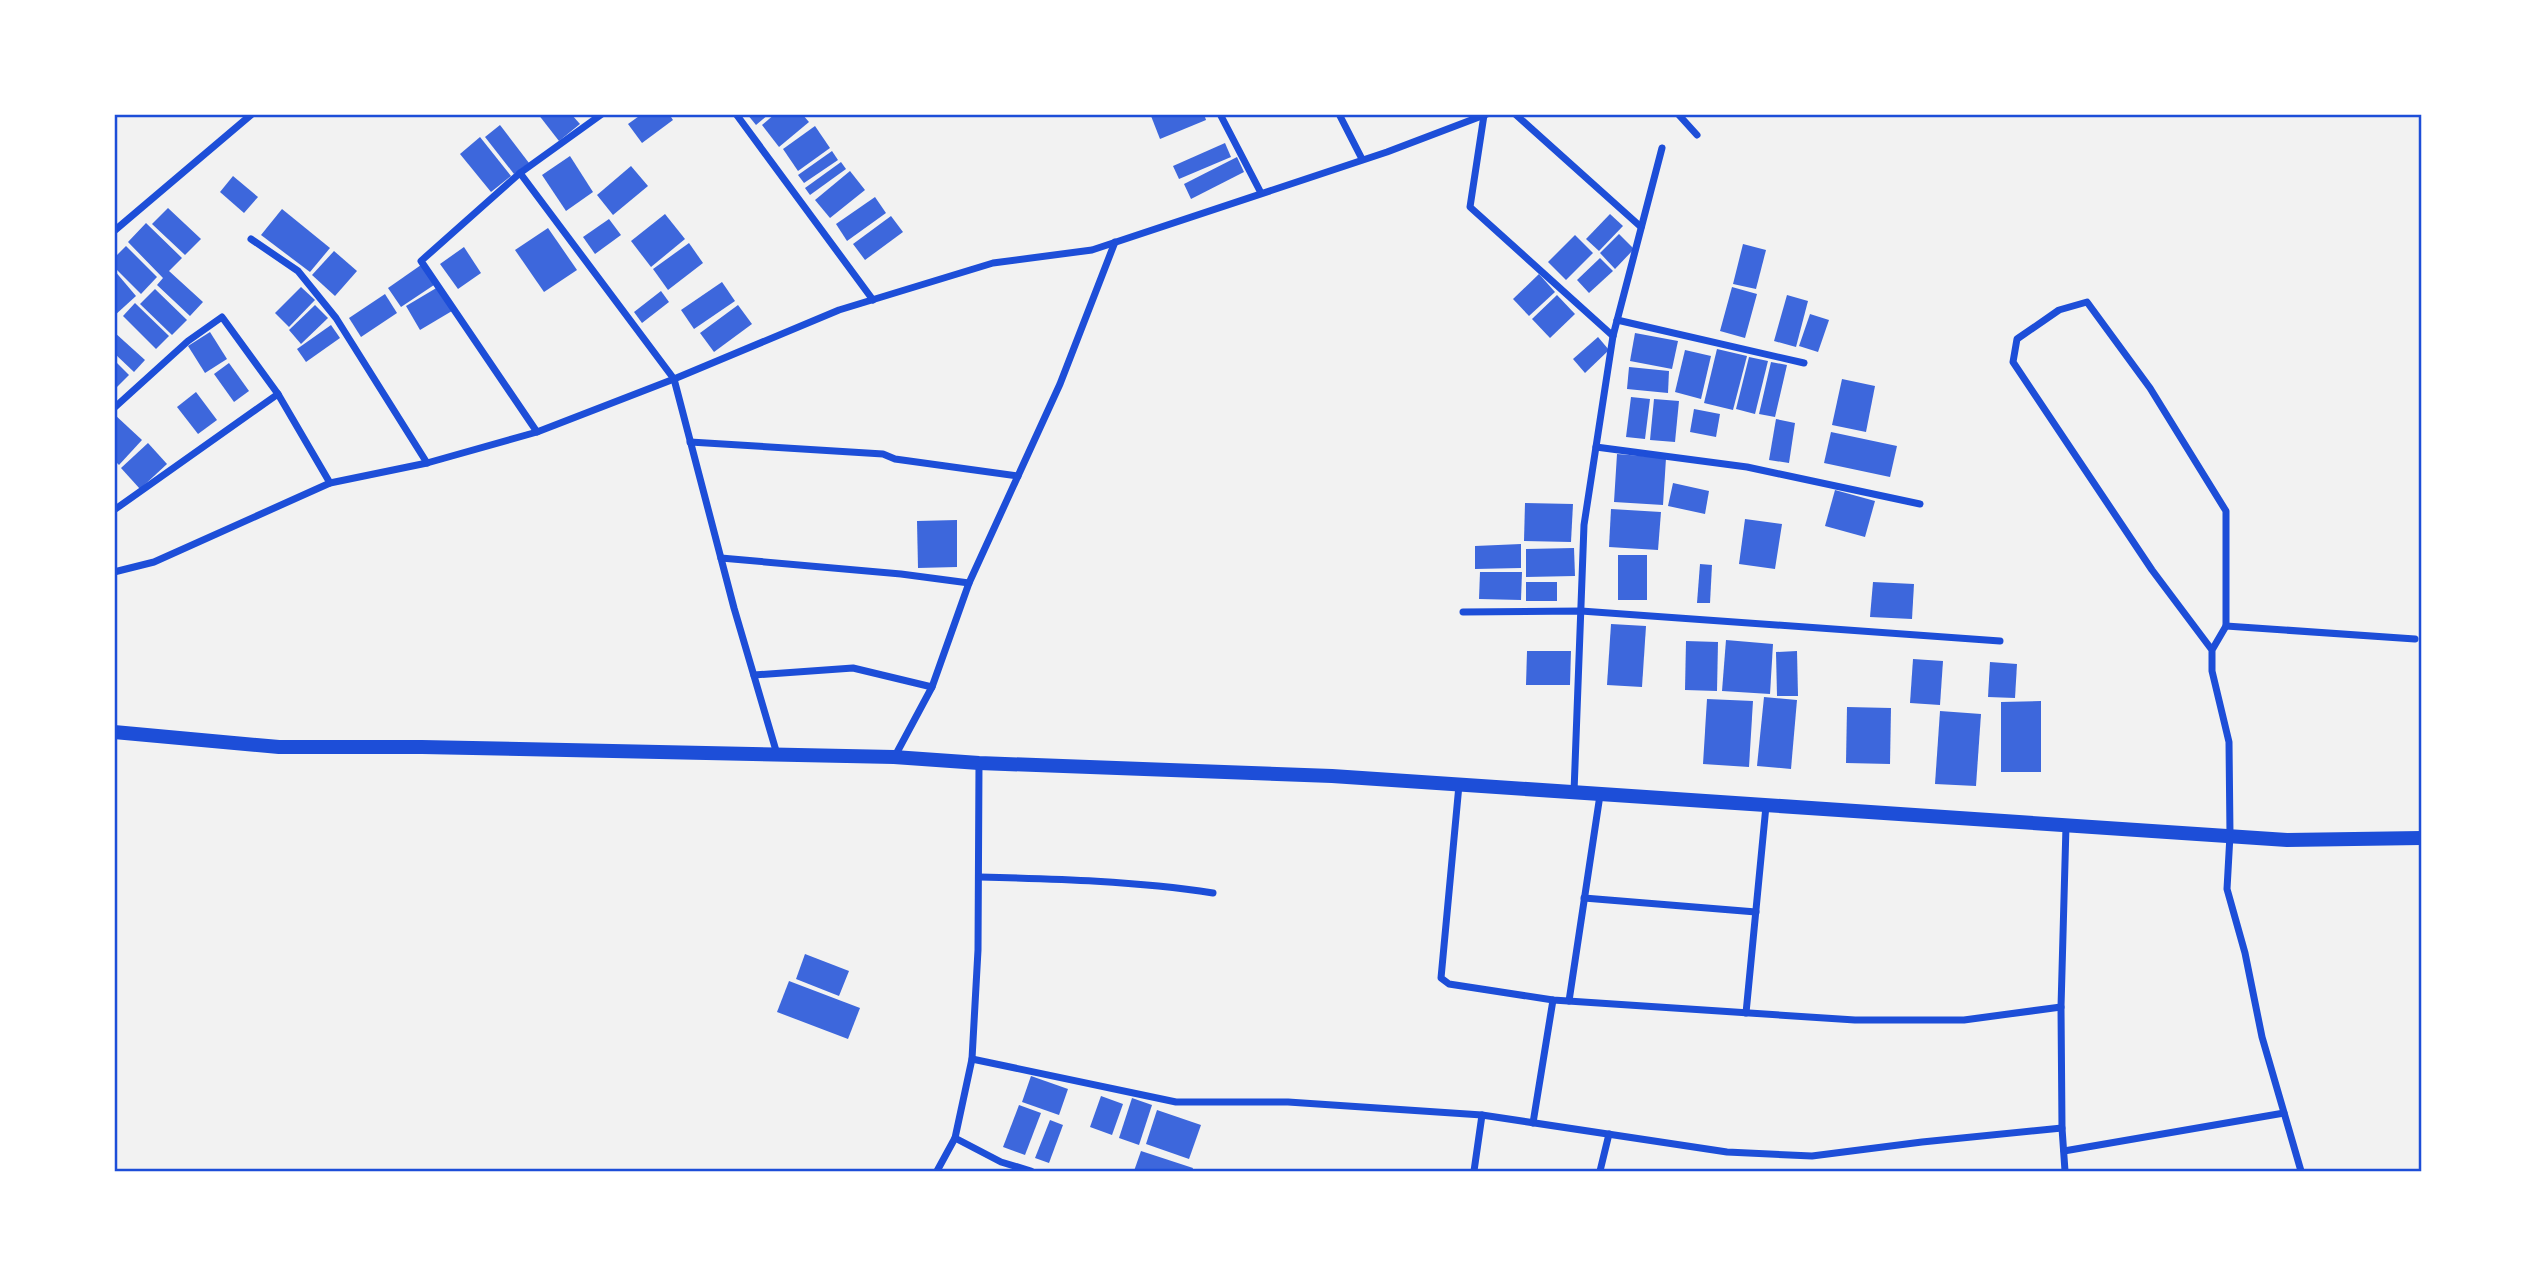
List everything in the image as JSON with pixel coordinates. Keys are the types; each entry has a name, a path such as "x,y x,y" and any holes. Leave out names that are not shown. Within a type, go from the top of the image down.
{"main road":[{"path":"114,732 279,747 422,747 894,757 979,763 1332,776 2287,840 2421,838"}],"street":[{"path":"114,231 252,114"},
{"path":"537,432 421,261 520,173 602,114"},
{"path":"736,114 873,300"},
{"path":"1220,114 1261,193"},
{"path":"1339,114 1362,159"},
{"path":"114,572 154,562 330,483 427,463 537,432 674,379 839,310 993,263 1092,250 1486,114 1470,207 1613,336"},
{"path":"1515,114 1641,227"},
{"path":"1678,114 1697,135"},
{"path":"1574,793 1584,525 1613,336 1662,148"},
{"path":"520,173 674,379 777,755"},
{"path":"251,239 298,271 336,318 427,463"},
{"path":"894,757 932,687 969,583 1060,384 1115,243"},
{"path":"2212,650 2152,570 2013,362 2017,339 2059,310 2087,302 2150,388 2226,510 2227,626 2212,650 2212,671 2228,742 2230,835 2227,889 2245,953 2262,1037 2301,1171"},
{"path":"114,408 188,341 222,317 278,394 330,483"},
{"path":"1617,320 1804,363"},
{"path":"114,510 278,394"},
{"path":"690,442 883,454 895,459 1017,475"},
{"path":"1596,447 1747,467 1920,504"},
{"path":"721,558 901,573 969,583"},
{"path":"1463,612 1581,611 2000,641"},
{"path":"2227,626 2415,639"},
{"path":"754,675 853,668 932,687"},
{"path":"937,1171 955,1138 972,1059 978,950 979,763"},
{"path":"1459,785 1441,978 1449,984 1553,1000 1855,1020 1964,1020 2061,1007"},
{"path":"1569,1001 1600,794"},
{"path":"1746,1013 1766,806"},
{"path":"2065,1171 2061,1007 2066,825"},
{"path":"978,877 1051,879 1213,892"},
{"path":"1584,898 1756,912"},
{"path":"1533,1123 1553,1000"},
{"path":"972,1059 1176,1102 1287,1102 1482,1115 1727,1152 1812,1156 2062,1128"},
{"path":"2064,1151 2284,1113"},
{"path":"1475,1171 1482,1115"},
{"path":"1600,1171 1609,1134"},
{"path":"955,1138 1002,1162 1031,1171"},
{"path":"998,1171 1002,1162"}],"building":[{"path":"538,114 571,114 580,124 559,141"},
{"path":"642,114 669,114 673,120 642,143 628,124"},
{"path":"747,114 769,114 756,125"},
{"path":"775,114 802,114 809,122 779,147 762,125"},
{"path":"1204,114 1206,120 1160,139 1151,116"},
{"path":"500,125 529,163 514,174 485,137"},
{"path":"815,126 830,148 798,171 783,149"},
{"path":"480,137 511,176 491,192 460,154"},
{"path":"1225,143 1231,157 1179,179 1173,166"},
{"path":"832,151 838,160 804,183 798,175"},
{"path":"570,156 593,192 566,211 542,175"},
{"path":"1237,157 1244,172 1191,199 1184,184"},
{"path":"841,162 846,169 810,195 805,188"},
{"path":"631,166 648,186 613,215 597,195"},
{"path":"850,171 865,190 830,218 815,200"},
{"path":"233,176 258,197 244,213 220,192"},
{"path":"875,197 886,213 847,241 836,224"},
{"path":"168,208 201,239 185,255 152,224"},
{"path":"282,209 330,248 310,272 261,235"},
{"path":"665,214 685,239 651,267 631,241"},
{"path":"1610,214 1623,226 1599,251 1586,239"},
{"path":"891,216 903,232 865,260 853,244"},
{"path":"609,219 621,235 595,254 583,237"},
{"path":"146,223 182,258 169,271 203,302 190,316 157,285 163,278 128,242"},
{"path":"548,228 577,270 544,292 515,250"},
{"path":"1619,234 1634,249 1615,269 1600,253"},
{"path":"1575,235 1593,253 1566,280 1548,262"},
{"path":"689,243 703,263 668,290 653,269"},
{"path":"1743,244 1766,250 1756,289 1733,284"},
{"path":"126,246 157,277 141,294 114,267 114,258"},
{"path":"464,247 481,273 458,289 440,264"},
{"path":"334,251 357,271 335,296 312,275"},
{"path":"1600,258 1613,271 1589,293 1577,280"},
{"path":"421,265 434,285 401,307 388,288"},
{"path":"114,270 136,296 114,316"},
{"path":"1539,274 1555,292 1529,316 1513,299"},
{"path":"722,282 735,301 694,329 681,310"},
{"path":"301,287 315,300 289,327 275,313"},
{"path":"438,287 452,311 420,330 406,306"},
{"path":"1732,287 1757,294 1745,338 1720,331"},
{"path":"155,289 187,320 172,335 140,304"},
{"path":"661,291 669,302 642,323 634,312"},
{"path":"385,294 397,313 361,337 349,318"},
{"path":"1557,295 1575,314 1550,338 1532,319"},
{"path":"1787,295 1808,301 1796,347 1774,341"},
{"path":"135,303 169,336 156,349 123,316"},
{"path":"315,305 328,318 301,344 289,330"},
{"path":"738,305 752,324 714,352 700,333"},
{"path":"1810,314 1829,320 1818,352 1799,346"},
{"path":"331,325 340,338 306,362 297,349"},
{"path":"114,332 145,360 134,372 114,353"},
{"path":"210,332 227,359 205,373 188,346"},
{"path":"1635,333 1678,341 1672,369 1630,361"},
{"path":"1598,337 1609,350 1585,373 1573,359"},
{"path":"1717,349 1747,356 1733,410 1704,403"},
{"path":"1685,350 1711,356 1701,399 1675,392"},
{"path":"1749,357 1768,361 1755,414 1736,409"},
{"path":"114,360 129,375 117,387 114,384"},
{"path":"1771,362 1787,365 1775,417 1759,414"},
{"path":"229,363 249,391 234,402 214,374"},
{"path":"1629,367 1669,371 1668,393 1627,389"},
{"path":"1842,379 1875,386 1866,432 1832,425"},
{"path":"196,392 217,420 198,434 177,407"},
{"path":"1631,397 1650,399 1645,439 1626,437"},
{"path":"1654,399 1679,401 1675,442 1650,440"},
{"path":"1694,409 1720,414 1716,437 1690,432"},
{"path":"114,414 142,440 119,465 114,460"},
{"path":"1776,419 1795,423 1789,463 1769,460"},
{"path":"1831,432 1897,446 1890,477 1824,463"},
{"path":"148,443 167,464 140,489 121,468"},
{"path":"1617,454 1666,458 1663,505 1614,502"},
{"path":"1673,483 1709,491 1705,514 1668,506"},
{"path":"1835,490 1875,501 1865,537 1825,526"},
{"path":"1525,503 1573,504 1571,542 1524,541"},
{"path":"1611,509 1661,512 1658,550 1609,547"},
{"path":"1745,519 1782,524 1775,569 1739,564"},
{"path":"957,520 957,567 918,568 917,521"},
{"path":"1521,544 1521,568 1475,569 1475,546"},
{"path":"1574,548 1575,576 1526,577 1526,549"},
{"path":"1618,555 1647,555 1647,600 1618,600"},
{"path":"1700,564 1712,565 1710,603 1697,603"},
{"path":"1480,572 1522,572 1521,600 1479,599"},
{"path":"1526,582 1557,582 1557,601 1526,601"},
{"path":"1873,582 1914,584 1912,619 1870,617"},
{"path":"1611,624 1646,626 1642,687 1607,685"},
{"path":"1726,640 1773,644 1770,694 1722,691"},
{"path":"1686,641 1718,642 1717,691 1685,690"},
{"path":"1527,651 1571,651 1570,685 1526,685"},
{"path":"1797,651 1798,696 1777,696 1776,652"},
{"path":"1913,659 1943,661 1940,705 1910,703"},
{"path":"1990,662 2017,664 2015,698 1988,697"},
{"path":"1764,697 1797,700 1791,769 1757,766"},
{"path":"1707,699 1753,701 1749,767 1703,764"},
{"path":"2041,701 2041,772 2001,772 2001,702"},
{"path":"1847,707 1891,708 1890,764 1846,763"},
{"path":"1940,711 1981,714 1976,786 1935,784"},
{"path":"805,954 849,971 839,996 796,979"},
{"path":"789,981 860,1008 848,1039 777,1012"},
{"path":"1031,1076 1068,1089 1059,1115 1022,1102"},
{"path":"1101,1096 1123,1104 1112,1135 1090,1127"},
{"path":"1132,1098 1152,1105 1139,1145 1119,1138"},
{"path":"1019,1105 1041,1113 1025,1155 1003,1147"},
{"path":"1157,1110 1201,1125 1189,1159 1146,1144"},
{"path":"1050,1120 1063,1125 1049,1163 1035,1158"},
{"path":"1141,1151 1193,1168 1192,1171 1134,1171"}]}
